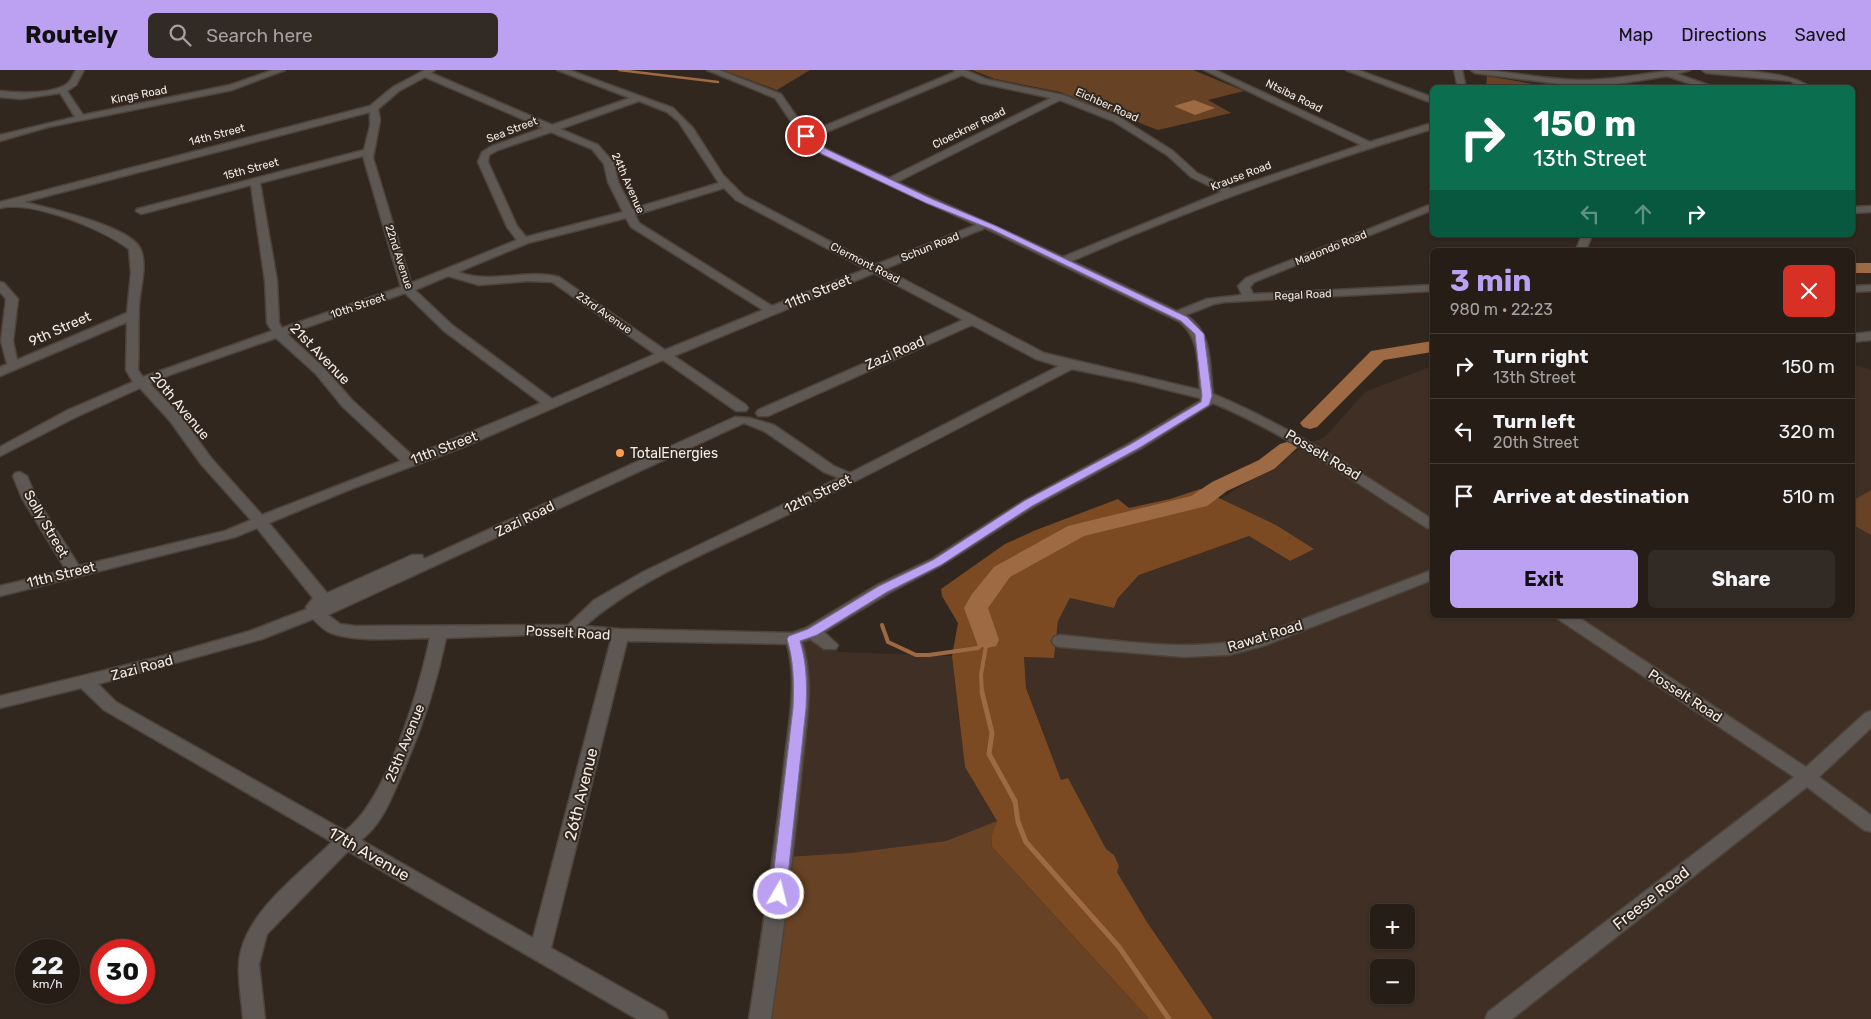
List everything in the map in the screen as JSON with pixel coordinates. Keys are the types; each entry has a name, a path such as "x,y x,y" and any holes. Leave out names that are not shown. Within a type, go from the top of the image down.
{"street":[{"path":"0,94 21,96 62,90 73,83 80,70"},
{"name":"Kings Road","path":"0,138 21,130 232,88 281,70"},
{"path":"711,70 778,96 806,136 825,152 1063,261 1177,315 1193,325 1199,334 1207,396 1206,403 1143,441 1028,504 937,562 883,589 812,632 794,639 800,674 799,708 784,858 760,1019"},
{"name":"Ntsiba Road","path":"1208,70 1369,145"},
{"path":"1350,70 1430,99"},
{"path":"1458,70 1461,85"},
{"path":"1475,70 1573,83 1619,81 1674,72 1684,78 1704,85"},
{"path":"1706,70 1793,78 1803,85"},
{"name":"Clermont Road","path":"566,71 664,107 679,116 724,185 752,204 968,317 1024,349 1070,365 1137,378 1207,396"},
{"path":"806,136 823,132 959,71"},
{"name":"Eichber Road","path":"959,71 984,81 1060,97 1130,126 1170,153 1194,175 1232,193"},
{"name":"14th Street","path":"6,204 373,108 396,89 427,72"},
{"name":"24th Avenue","path":"427,72 599,150 609,164 613,182 632,222 639,229 772,311"},
{"path":"62,90 80,118"},
{"name":"Cloeckner Road","path":"890,182 914,168 1060,97"},
{"name":"Sea Street","path":"524,241 512,226 483,158 495,148 640,98"},
{"path":"367,152 377,120 373,108"},
{"name":"Krause Road","path":"1063,261 1105,242 1299,168 1430,127"},
{"name":"15th Street","path":"142,212 255,180 367,152"},
{"name":"22nd Avenue","path":"367,152 406,289 448,328 549,403"},
{"name":"21st Avenue","path":"255,180 271,281 273,323 279,334 320,371 348,404 410,461"},
{"name":"10th Street","path":"0,452 71,414 168,371 450,273 524,241 629,214 724,185"},
{"name":"20th Avenue","path":"6,204 85,220 132,245 137,263 132,315 135,332 132,370 141,383 175,418 206,461 261,523 321,597 317,610"},
{"name":"Madondo Road","path":"1249,298 1244,286 1250,280 1430,208"},
{"path":"1855,210 1871,209"},
{"name":"Schun Road","path":"877,269 984,225"},
{"name":"11th Street","path":"0,591 74,571 202,543 261,523 346,486 461,443 549,403 666,354 877,269"},
{"name":"23rd Avenue","path":"450,273 478,283 540,278 555,279 666,354 751,416 829,469 851,478"},
{"path":"0,285 12,299 6,340 7,353 14,366"},
{"name":"Regal Road","path":"1177,315 1211,301 1430,288"},
{"path":"1855,289 1871,288"},
{"name":"9th Street","path":"0,372 132,315"},
{"name":"Zazi Road","path":"0,702 85,682 232,642 317,610 968,317"},
{"path":"1855,338 1871,336"},
{"name":"12th Street","path":"573,630 600,604 648,576 851,478 1070,365"},
{"name":"Posselt Road","path":"1207,396 1250,414 1308,444 1430,524"},
{"name":"Solly Street","path":"20,476 29,498 74,571"},
{"name":"Rawat Road","path":"1060,641 1184,651 1229,649 1286,631 1430,576"},
{"name":"Posselt Road","path":"317,610 320,617 328,625 346,631 439,633 555,629 620,635 794,639"},
{"name":"Posselt Road","path":"1569,618 1806,776 1871,824"},
{"path":"812,632 830,645"},
{"name":"25th Avenue","path":"254,1019 249,964 258,930 272,913 346,840 364,828 378,807 415,724 431,672 439,633"},
{"name":"26th Avenue","path":"540,952 620,635"},
{"name":"17th Avenue","path":"85,682 110,706 657,1019"},
{"name":"Freese Road","path":"1496,1019 1826,761 1871,716"}],"shaded area":[{"path":"723,70 810,70 777,90"},
{"path":"972,70 1193,70 1244,91 1208,100 1231,113 1158,130 1060,92 995,79"},
{"path":"1487,76 1539,85 1486,85"},
{"path":"1194,100 1215,108 1195,115 1174,106"},
{"path":"1855,365 1871,370 1871,490 1855,500"},
{"path":"1430,367 1430,618 1855,618 1855,526 1871,535 1871,1019 1213,1019 1147,922 1117,872 1114,855 1106,849 1061,780 1026,688 1024,657 1054,658 1058,621 1070,598 1114,608 1118,598 1139,575 1249,536 1289,561 1313,549 1276,525 1220,499 1308,444 1325,437 1365,392"},
{"path":"1200,489 1276,525 1314,549 1290,561 1249,536 1139,575 1118,598 1114,608 1070,598 1058,621 1054,658 1024,657 1026,688 1061,780 1068,778 1106,849 1114,855 1119,866 1117,872 1147,922 1213,1019 1149,1019 992,847 991,836 997,821 965,767 952,656 958,623 942,596 941,589 1005,544 1036,530 1118,499 1129,508 1170,499"},
{"path":"1871,490 1871,535 1855,526 1855,499"},
{"path":"812,632 839,652 952,656 965,767 997,821 946,841 850,853 785,857 794,639"},
{"path":"997,821 991,836 992,847 1149,1019 762,1019 785,857 850,853 946,841"}],"waterway":[{"path":"619,70 718,82"},
{"path":"1855,268 1871,268"},
{"path":"1310,423 1378,355 1430,347"},
{"path":"987,640 976,608 1002,572 1076,531 1199,501 1220,486 1267,464 1287,448"},
{"path":"882,625 888,642 916,655 978,648 987,640 981,675 982,693"},
{"path":"982,692 992,733 989,754 1015,801 1018,822 1026,842 1119,947 1169,1019"}],"place":[{"name":"TotalEnergies","path":"620,453"}],"route":[{"path":"779,894 801,682 799,658 794,639 812,632 883,589 913,576 1028,504 1135,446 1206,403 1207,396 1204,383 1202,343 1193,325 1184,319 993,228 929,201 825,152 806,136"}]}
